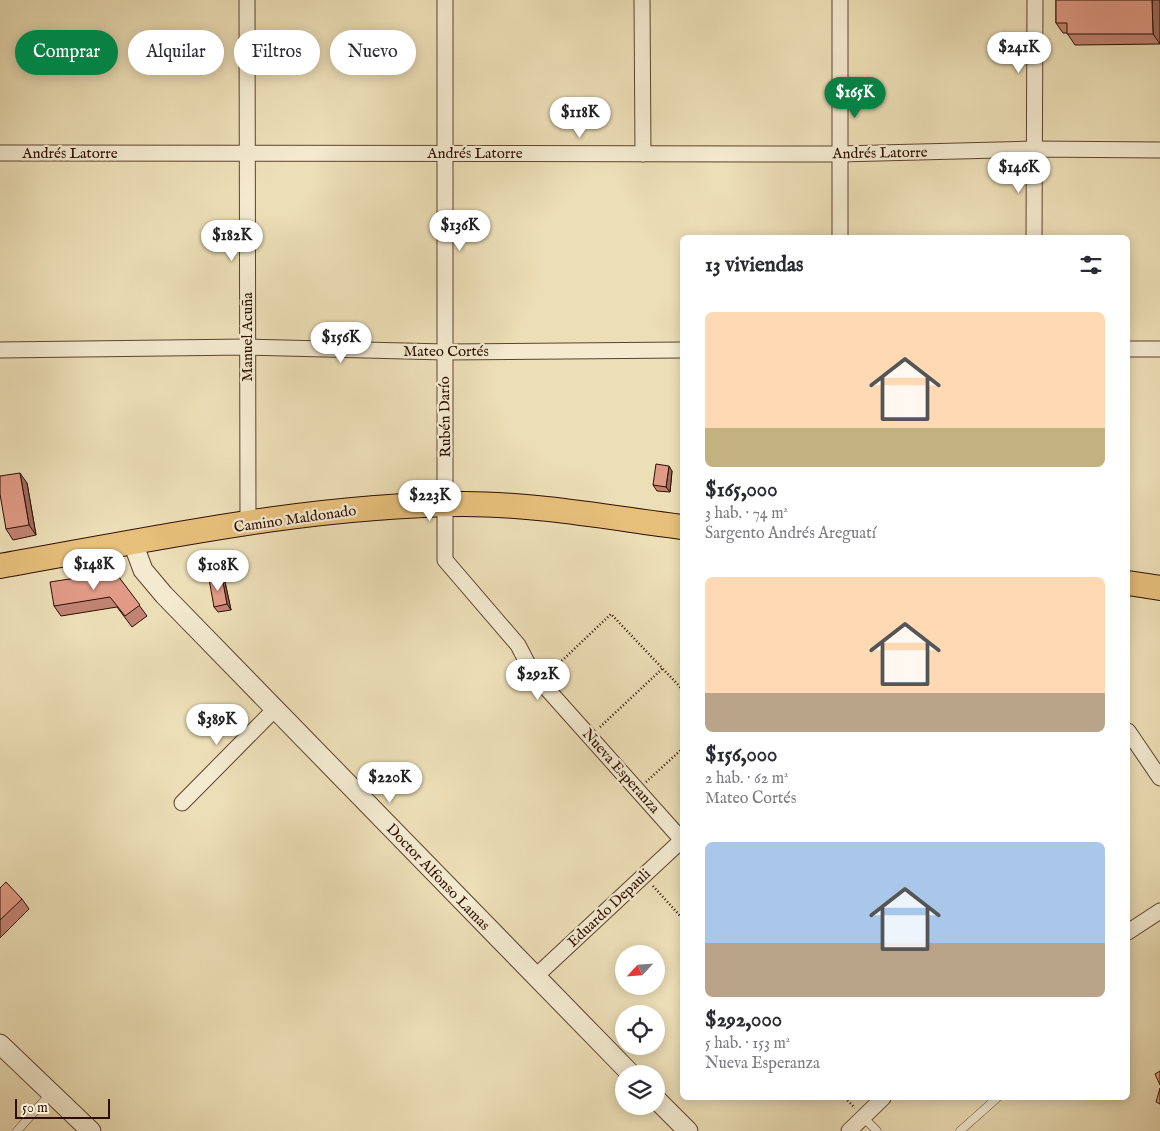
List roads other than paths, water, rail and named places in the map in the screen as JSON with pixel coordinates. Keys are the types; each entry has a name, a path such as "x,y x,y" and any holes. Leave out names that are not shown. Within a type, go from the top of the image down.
{"main road":[{"name":"Camino Maldonado","path":"0,566 248,524 352,510 446,505 522,507 680,527"},
{"path":"1130,583 1160,588"}],"street":[{"name":"Manuel Acuña","path":"247,0 248,524"},
{"name":"Rubén Darío","path":"444,0 446,505"},
{"path":"642,0 643,154"},
{"path":"840,0 840,235"},
{"path":"1034,235 1033,149 1036,0"},
{"name":"Andrés Latorre","path":"0,153 840,154 1033,149 1160,150"},
{"name":"Mateo Cortés","path":"0,350 247,347 445,352 680,350"},
{"path":"1130,349 1160,349"},
{"name":"Nueva Esperanza","path":"446,505 444,554 448,565 518,645 532,672 540,682 680,838"},
{"name":"Doctor Alfonso Lamas","path":"133,543 143,570 164,595 622,1065"},
{"path":"182,803 274,710"},
{"path":"1130,734 1160,778"},
{"name":"Eduardo Depauli","path":"535,977 680,842"},
{"path":"1130,931 1160,910"},
{"path":"0,1044 91,1131"},
{"path":"849,1131 881,1100"},
{"path":"665,1108 688,1131"}],"lane":[{"path":"17,1131 51,1093"},
{"path":"960,1131 995,1100"},
{"path":"863,1117 877,1131"}]}
